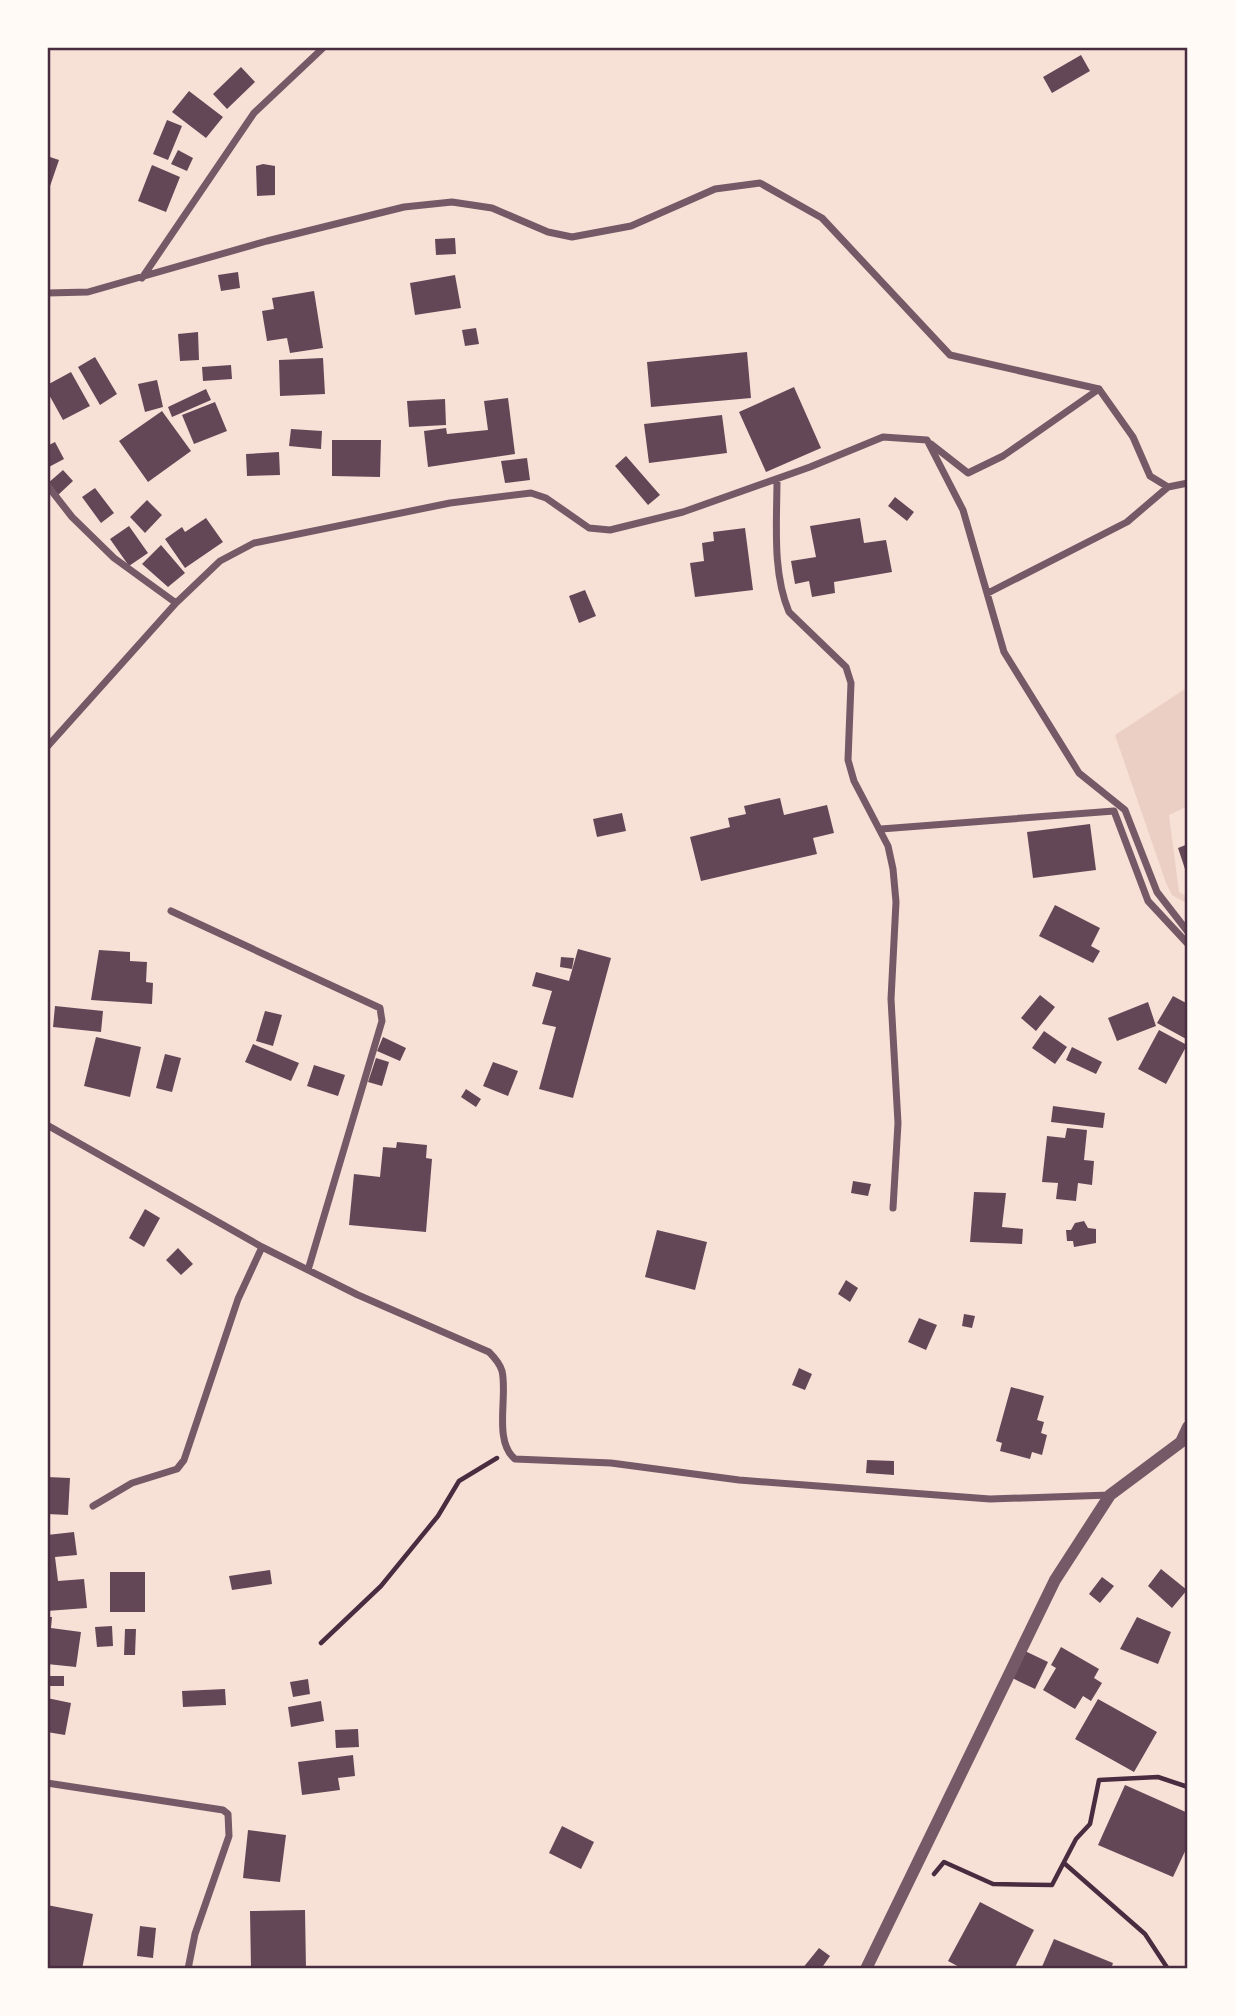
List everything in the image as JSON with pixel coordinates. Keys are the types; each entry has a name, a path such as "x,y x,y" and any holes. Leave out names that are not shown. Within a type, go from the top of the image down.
{"street":[{"path":"142,278 254,113 324,47"},
{"path":"47,293 88,292 267,241 404,207 452,202 492,208 548,232 572,237 631,226 715,189 760,183 821,218 950,355 1100,389 1133,437 1150,476 1168,487"},
{"path":"47,747 176,603 220,561 254,543 438,505 531,493 546,498 589,528 610,530 683,512 777,479 883,437 927,440 968,473 1003,456 1100,389"},
{"path":"927,440 962,510 1004,652 1079,773 1125,810 1157,892 1188,932"},
{"path":"777,479 778,554 785,601 789,612 846,667 850,683 848,760 854,781 881,829 893,869 896,902 891,999 898,1123 893,1208"},
{"path":"988,593 1127,522 1168,487 1188,483"},
{"path":"47,485 72,516 114,558 176,603"},
{"path":"881,829 1114,811 1148,901 1188,944"},
{"path":"171,911 380,1008 382,1021 308,1270"},
{"path":"47,1125 262,1247 358,1295 489,1352 501,1368 508,1453 514,1459 611,1463 847,1490 990,1499 1110,1495"},
{"path":"93,1506 132,1483 177,1469 184,1460 238,1299 262,1247"},
{"path":"866,1969 1055,1580 1110,1495 1184,1444 1188,1427"},
{"path":"47,1783 223,1810 228,1814 229,1836 195,1934 188,1969"}],"path":[{"path":"321,1643 381,1586 438,1516 459,1481 475,1468 508,1453"},
{"path":"927,1882 944,1862 993,1884 1052,1885 1076,1839 1090,1824 1099,1780 1158,1777 1188,1787"},
{"path":"1064,1863 1145,1934 1168,1969"}],"shaded area":[{"path":"1188,687 1188,806 1169,815 1179,892 1188,897 1188,904 1172,895 1166,883 1115,735"}],"building":[{"path":"1081,55 1090,71 1052,93 1043,77"},
{"path":"241,67 255,82 227,109 213,94"},
{"path":"189,91 223,117 206,138 172,112"},
{"path":"167,120 182,126 168,160 153,154"},
{"path":"178,150 193,158 187,171 171,164"},
{"path":"47,156 59,160 48,192 47,192"},
{"path":"152,165 180,177 166,212 138,201"},
{"path":"256,166 275,166 275,195 257,196"},
{"path":"455,238 456,254 436,255 435,239"},
{"path":"238,272 240,288 221,291 218,275"},
{"path":"455,275 461,308 415,315 410,283"},
{"path":"314,291 323,348 290,353 287,338 267,341 262,311 274,309 272,298"},
{"path":"476,328 479,344 465,346 462,330"},
{"path":"198,332 199,360 180,361 178,334"},
{"path":"747,352 751,398 651,407 647,362"},
{"path":"95,357 117,394 100,405 78,367"},
{"path":"323,358 325,394 280,396 279,360"},
{"path":"231,365 232,379 203,381 202,367"},
{"path":"71,372 90,406 63,420 47,391 47,385"},
{"path":"157,380 163,407 145,412 138,384"},
{"path":"794,387 821,448 766,472 739,412"},
{"path":"206,389 211,400 172,417 168,407"},
{"path":"508,398 515,454 428,467 424,431 446,428 447,434 488,430 484,401"},
{"path":"445,399 446,425 409,427 407,401"},
{"path":"215,402 227,431 194,444 182,415"},
{"path":"162,411 191,451 148,482 119,441"},
{"path":"722,415 727,453 649,463 644,424"},
{"path":"291,429 322,431 321,449 289,446"},
{"path":"332,440 381,440 380,477 332,476"},
{"path":"55,442 64,459 47,468 47,446"},
{"path":"279,452 280,475 247,476 246,454"},
{"path":"626,456 660,495 648,505 615,466"},
{"path":"527,458 530,480 505,483 501,461"},
{"path":"63,470 73,481 58,495 47,484"},
{"path":"95,488 114,513 101,523 82,497"},
{"path":"895,497 914,512 907,521 888,506"},
{"path":"147,500 162,515 145,533 130,517"},
{"path":"206,518 223,542 185,568 165,539 182,527 185,532"},
{"path":"860,518 864,543 886,540 892,572 834,582 835,593 812,597 809,581 795,584 791,561 816,557 810,526"},
{"path":"129,526 148,553 129,566 110,539"},
{"path":"745,528 753,590 695,597 690,563 704,561 702,543 714,541 713,532"},
{"path":"161,545 185,573 168,587 142,564"},
{"path":"585,590 596,616 579,623 569,596"},
{"path":"780,798 784,815 827,805 834,833 813,838 817,854 701,881 690,837 730,827 728,818 746,814 744,806"},
{"path":"622,813 626,831 597,837 593,819"},
{"path":"1090,824 1096,870 1033,878 1027,832"},
{"path":"1188,844 1188,875 1187,875 1178,848"},
{"path":"1055,905 1100,928 1091,946 1100,951 1093,963 1039,936"},
{"path":"578,949 611,958 573,1098 539,1089 556,1027 542,1024 552,991 532,986 536,972 569,981"},
{"path":"99,950 130,952 130,961 147,962 146,982 153,983 152,1004 91,1000"},
{"path":"561,957 574,958 572,969 560,967"},
{"path":"1040,995 1055,1007 1036,1031 1021,1018"},
{"path":"1173,996 1188,1004 1188,1040 1157,1023"},
{"path":"1148,1002 1156,1026 1117,1041 1108,1018"},
{"path":"55,1006 103,1011 101,1032 53,1027"},
{"path":"265,1011 282,1015 273,1046 256,1041"},
{"path":"1159,1030 1187,1045 1166,1084 1138,1069"},
{"path":"1044,1031 1067,1047 1055,1064 1032,1048"},
{"path":"96,1037 141,1047 130,1097 84,1086"},
{"path":"383,1037 406,1048 400,1061 377,1051"},
{"path":"253,1044 299,1063 291,1081 245,1062"},
{"path":"1072,1047 1102,1062 1096,1074 1066,1060"},
{"path":"165,1054 181,1058 172,1092 156,1088"},
{"path":"376,1058 389,1062 382,1086 368,1082"},
{"path":"493,1062 518,1071 508,1096 483,1086"},
{"path":"314,1065 345,1075 338,1096 307,1086"},
{"path":"466,1089 481,1099 476,1107 461,1097"},
{"path":"1053,1106 1105,1113 1103,1128 1051,1122"},
{"path":"1067,1128 1087,1130 1084,1160 1094,1161 1092,1185 1078,1183 1076,1201 1056,1199 1058,1183 1042,1182 1047,1136 1065,1138"},
{"path":"397,1142 427,1145 426,1158 432,1159 426,1232 349,1225 354,1174 380,1177 383,1147 396,1148"},
{"path":"853,1181 871,1184 868,1196 851,1193"},
{"path":"974,1192 1006,1193 1002,1227 1023,1229 1022,1244 970,1242"},
{"path":"145,1209 160,1218 144,1247 129,1238"},
{"path":"1084,1221 1088,1228 1096,1229 1096,1243 1074,1247 1073,1241 1067,1241 1066,1230 1071,1230 1075,1223"},
{"path":"657,1230 707,1242 695,1290 645,1277"},
{"path":"178,1248 193,1264 181,1275 166,1260"},
{"path":"846,1280 858,1288 850,1302 838,1294"},
{"path":"964,1314 975,1316 972,1328 962,1326"},
{"path":"919,1318 937,1325 926,1350 908,1342"},
{"path":"799,1368 812,1374 805,1390 792,1385"},
{"path":"1011,1387 1044,1396 1037,1420 1044,1422 1041,1433 1047,1435 1042,1455 1032,1452 1030,1459 1000,1451 1002,1443 996,1441"},
{"path":"867,1460 894,1461 894,1475 866,1473"},
{"path":"47,1477 70,1478 68,1515 47,1514"},
{"path":"74,1532 77,1555 55,1557 58,1581 84,1579 87,1608 47,1611 47,1535"},
{"path":"1161,1569 1187,1590 1172,1608 1148,1586"},
{"path":"270,1570 272,1584 232,1590 229,1576"},
{"path":"110,1572 145,1572 145,1612 110,1612"},
{"path":"1102,1577 1114,1586 1100,1603 1089,1594"},
{"path":"47,1617 52,1617 51,1628 81,1632 76,1667 47,1664"},
{"path":"1137,1617 1171,1632 1158,1664 1120,1649"},
{"path":"112,1626 113,1646 97,1647 95,1627"},
{"path":"125,1629 136,1629 135,1655 124,1655"},
{"path":"1061,1647 1099,1669 1094,1678 1102,1683 1091,1701 1083,1696 1075,1709 1043,1690 1056,1668 1051,1665"},
{"path":"1025,1651 1048,1662 1035,1689 1012,1678"},
{"path":"47,1676 64,1676 64,1686 47,1686"},
{"path":"308,1679 310,1694 293,1697 290,1682"},
{"path":"225,1689 226,1705 183,1707 182,1691"},
{"path":"47,1698 71,1703 65,1735 47,1732"},
{"path":"1098,1699 1157,1732 1134,1772 1075,1739"},
{"path":"321,1701 324,1721 291,1727 288,1707"},
{"path":"358,1729 359,1747 336,1748 335,1730"},
{"path":"353,1755 355,1776 338,1778 340,1790 302,1795 298,1762"},
{"path":"1125,1785 1188,1813 1188,1845 1173,1877 1098,1845"},
{"path":"562,1826 594,1842 581,1869 549,1853"},
{"path":"248,1830 286,1835 280,1882 243,1878"},
{"path":"980,1902 1034,1930 1014,1969 963,1969 948,1961"},
{"path":"47,1905 93,1914 82,1969 47,1969"},
{"path":"305,1910 306,1969 251,1969 250,1911"},
{"path":"140,1926 156,1928 153,1958 137,1956"},
{"path":"1054,1939 1113,1963 1111,1969 1041,1969"},
{"path":"819,1948 830,1956 821,1969 802,1969"}]}
